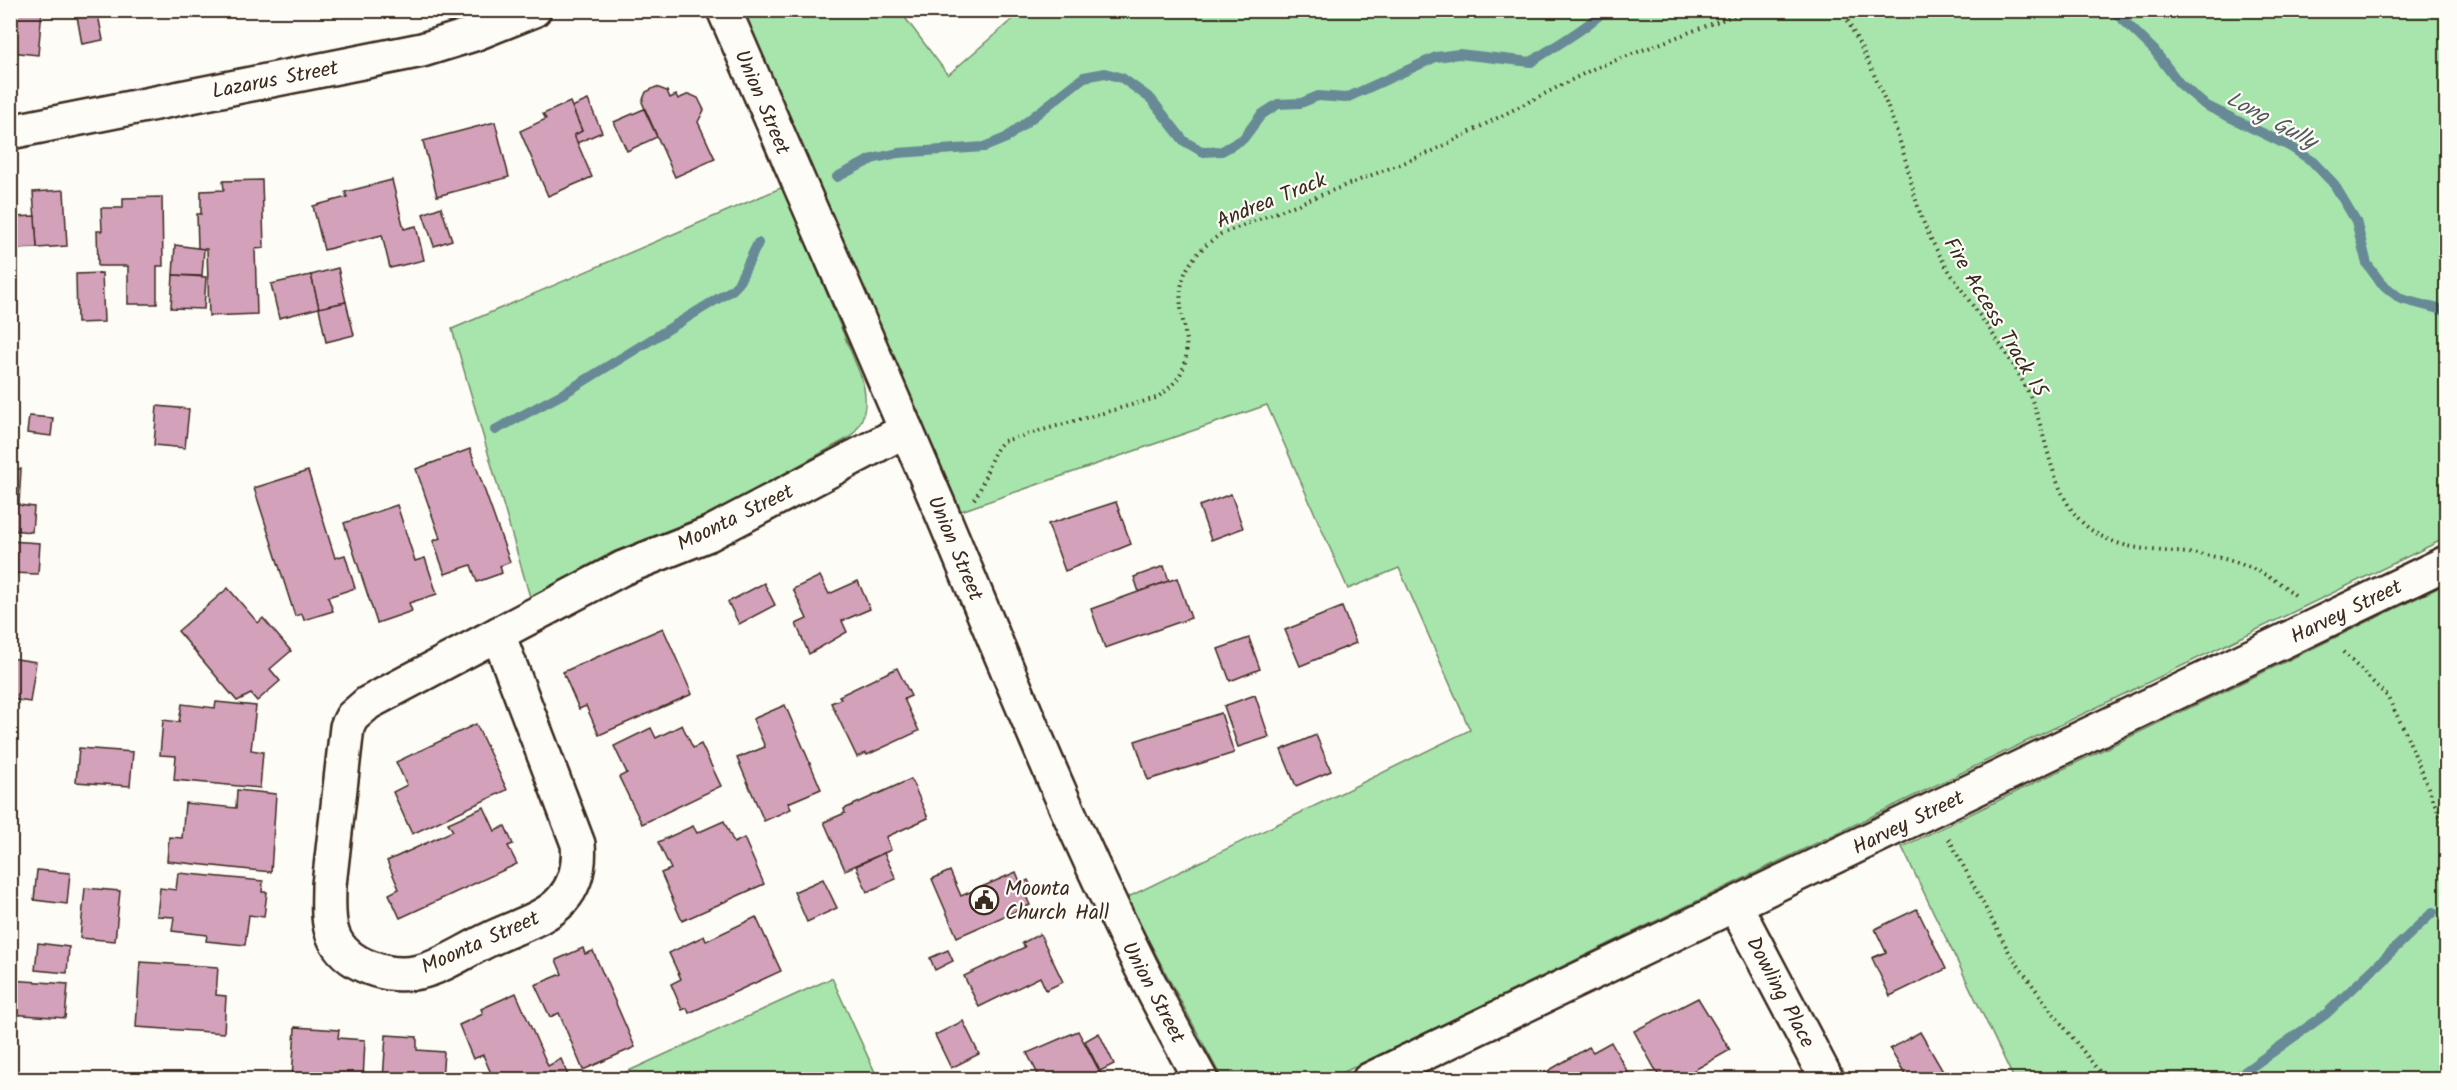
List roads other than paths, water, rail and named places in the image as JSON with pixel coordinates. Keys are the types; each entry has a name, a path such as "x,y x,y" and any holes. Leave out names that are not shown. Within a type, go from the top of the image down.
{"street":[{"name":"Lazarus Street","path":"10,132 422,50 534,10"},
{"name":"Union Street","path":"724,10 943,516 1093,871 1165,1016 1201,1080"},
{"name":"Moonta Street","path":"498,634 578,844 579,860 574,880 553,909 421,972 393,974 375,971 337,943 332,933 329,911 330,873 347,727 352,717 368,703 498,634 623,568 709,534 906,430"},
{"name":"Harvey Street","path":"1369,1080 2446,563"},
{"name":"Dowling Place","path":"1735,905 1827,1080"}],"waterway":[{"path":"837,177 872,159 898,153 984,147 1006,138 1084,77 1105,73 1122,78 1151,99 1184,141 1203,152 1222,151 1243,139 1261,115 1278,104 1301,103 1318,96 1346,98 1436,57 1459,54 1531,62 1579,31 1605,10"},
{"name":"Long Gully","path":"2113,10 2154,50 2179,83 2205,105 2291,147 2312,161 2334,184 2356,221 2367,264 2381,283 2401,299 2446,311"},
{"path":"495,430 566,392 732,290 738,284 758,243"},
{"path":"2233,1080 2326,1014 2433,912"}],"place":[{"name":"Moonta Church Hall","path":"984,900"}]}
